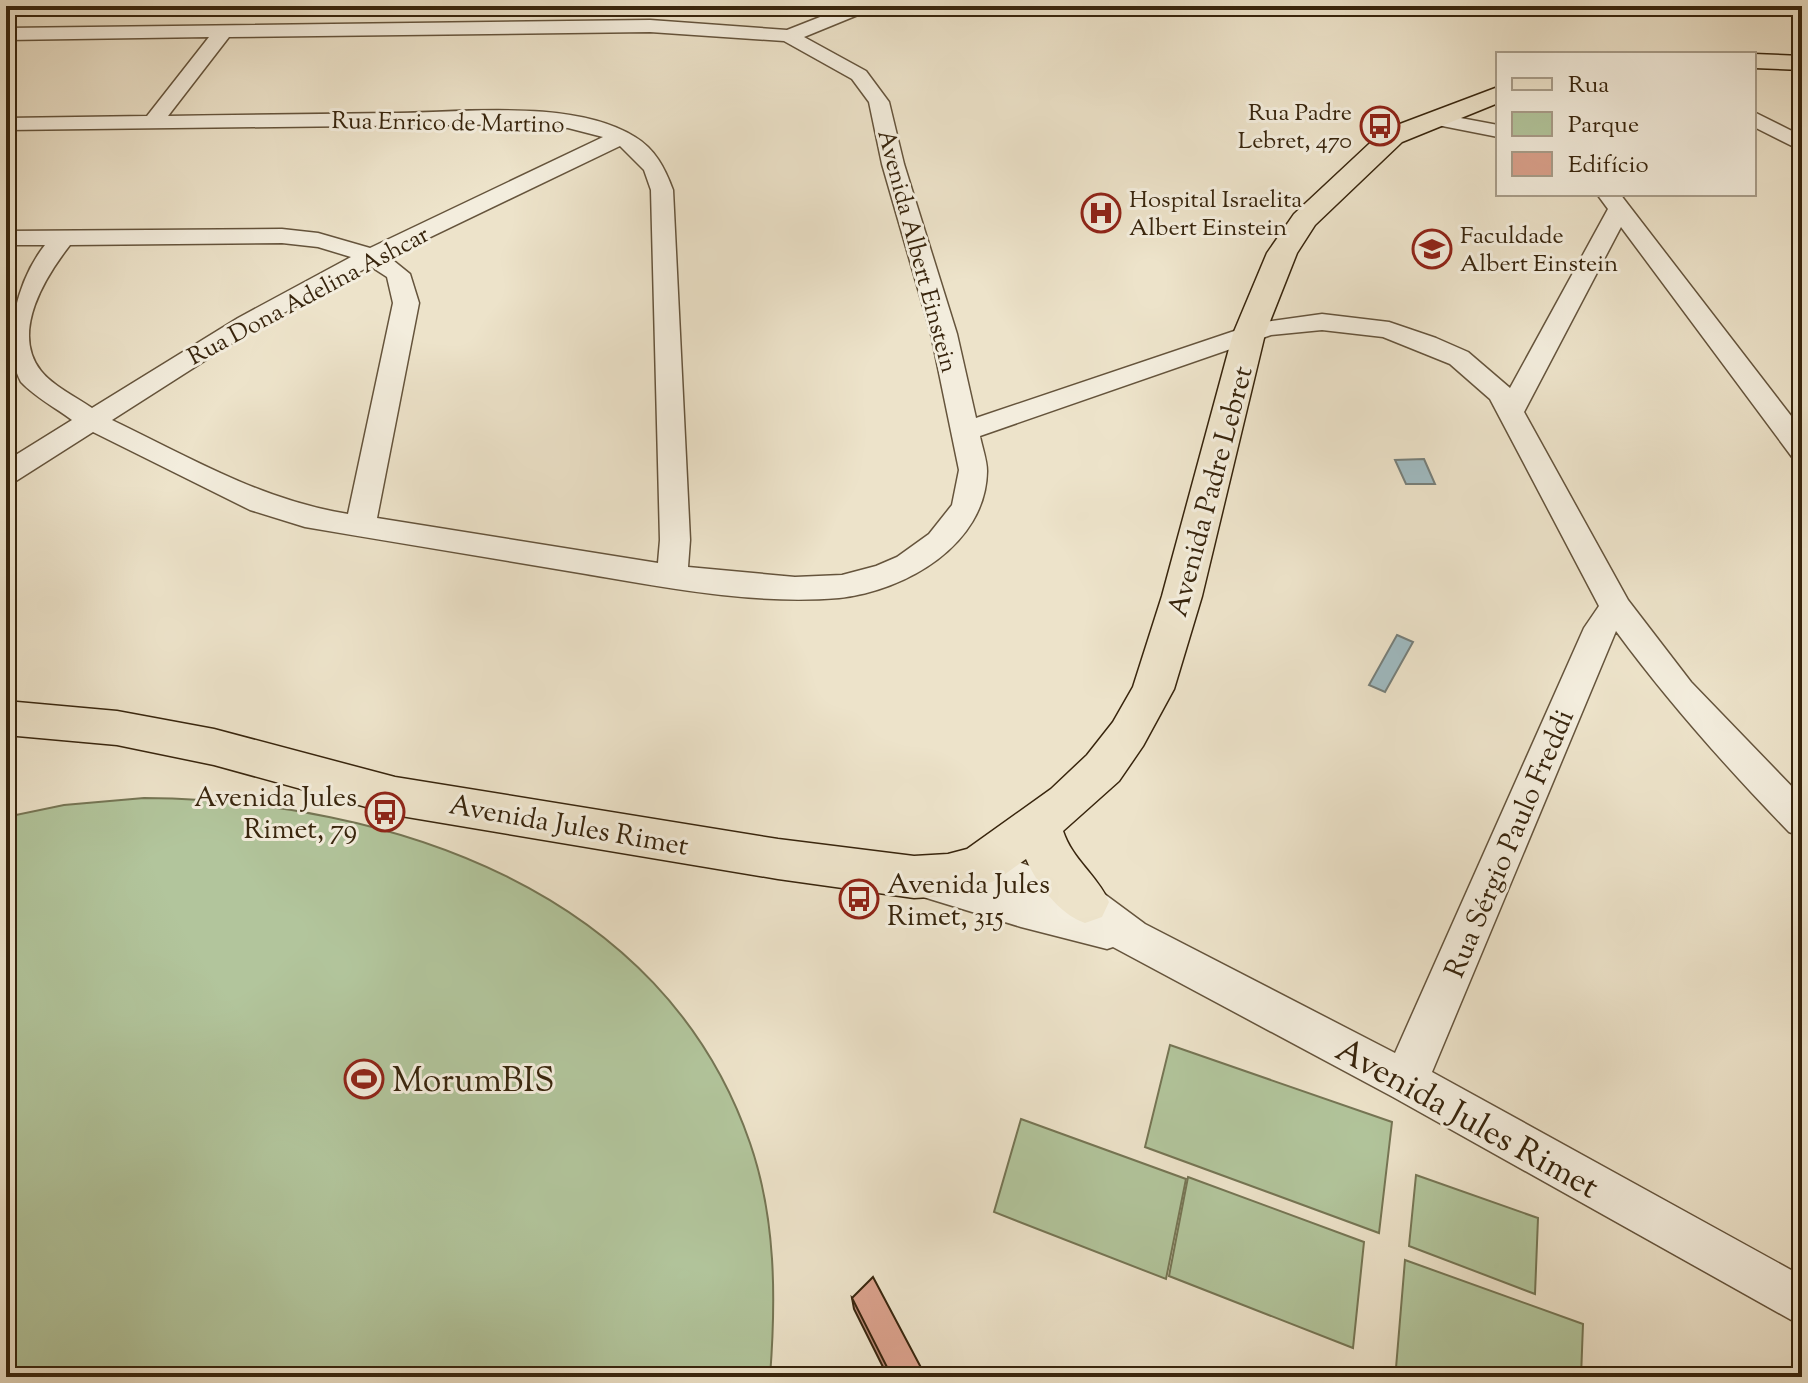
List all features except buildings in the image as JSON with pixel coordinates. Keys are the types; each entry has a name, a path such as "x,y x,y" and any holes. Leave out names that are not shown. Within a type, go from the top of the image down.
{"main road":[{"path":"1756,61 1802,63"},
{"name":"Avenida Padre Lebret","path":"914,877 948,875 980,866 1038,825 1103,768 1128,734 1153,689 1182,596 1249,334 1282,253 1304,220 1393,136 1496,95"},
{"name":"Avenida Jules Rimet","path":"6,718 117,728 214,747 395,796 778,859 914,877"},
{"path":"1038,825 1049,859 1085,902"}],"street":[{"path":"603,27 655,6"},
{"path":"789,36 864,6"},
{"path":"736,30 751,9"},
{"path":"445,28 462,11"},
{"path":"111,32 172,12"},
{"name":"Avenida Albert Einstein","path":"6,34 603,27 736,30 789,36 859,75 879,102 893,164 944,334 973,470 966,507 940,542 908,565 842,586 795,588 672,577 545,554 360,527 305,517 260,503 90,420 30,376 17,349 13,312"},
{"path":"152,123 224,31"},
{"name":"Rua Enrico de Martino","path":"6,124 527,118 570,122 621,137 649,159 659,175 662,190 675,540 672,577"},
{"path":"1434,119 1496,131"},
{"path":"1756,119 1802,145"},
{"name":"Rua Dona Adelina Ashcar","path":"6,474 247,323 373,256 621,137"},
{"path":"1512,410 1614,202 1802,450"},
{"path":"6,238 282,236 328,242 373,256 398,274 406,303 360,527"},
{"path":"13,312 38,270 63,238"},
{"path":"965,431 1267,328 1322,322 1389,330 1459,358 1483,377 1512,410 1616,608 1679,691 1723,741 1802,821"},
{"name":"Rua Sérgio Paulo Freddi","path":"1408,1082 1412,1063 1600,628 1616,608"},
{"name":"Avenida Jules Rimet","path":"980,866 1085,902 1131,937 1408,1082 1802,1302"},
{"name":"Avenida Jules Rimet","path":"914,877 1021,910 1131,937"}],"green space":[{"name":"MorumBIS","path":"144,798 237,803 330,817 421,841 507,876 585,923 653,983 709,1056 750,1143 759,1171 772,1259 770,1377 6,1377 6,817 64,805"},
{"path":"1170,1045 1392,1122 1379,1233 1145,1147"},
{"path":"1021,1119 1186,1179 1166,1279 994,1212"},
{"path":"1416,1175 1538,1218 1535,1294 1409,1246"},
{"path":"1188,1177 1364,1242 1353,1348 1169,1276"},
{"path":"1405,1260 1583,1324 1581,1377 1420,1377 1396,1368"}],"water":[{"path":"1424,459 1435,484 1406,484 1395,460"},
{"path":"1397,635 1413,642 1385,692 1369,685"}],"place":[{"name":"Rua Padre Lebret, 470","path":"1380,126"},
{"name":"Hospital Israelita Albert Einstein","path":"1101,213"},
{"name":"Faculdade Albert Einstein","path":"1432,249"},
{"name":"Avenida Jules Rimet, 79","path":"385,812"},
{"name":"Avenida Jules Rimet, 315","path":"859,899"},
{"name":"MorumBIS","path":"364,1079"}]}
